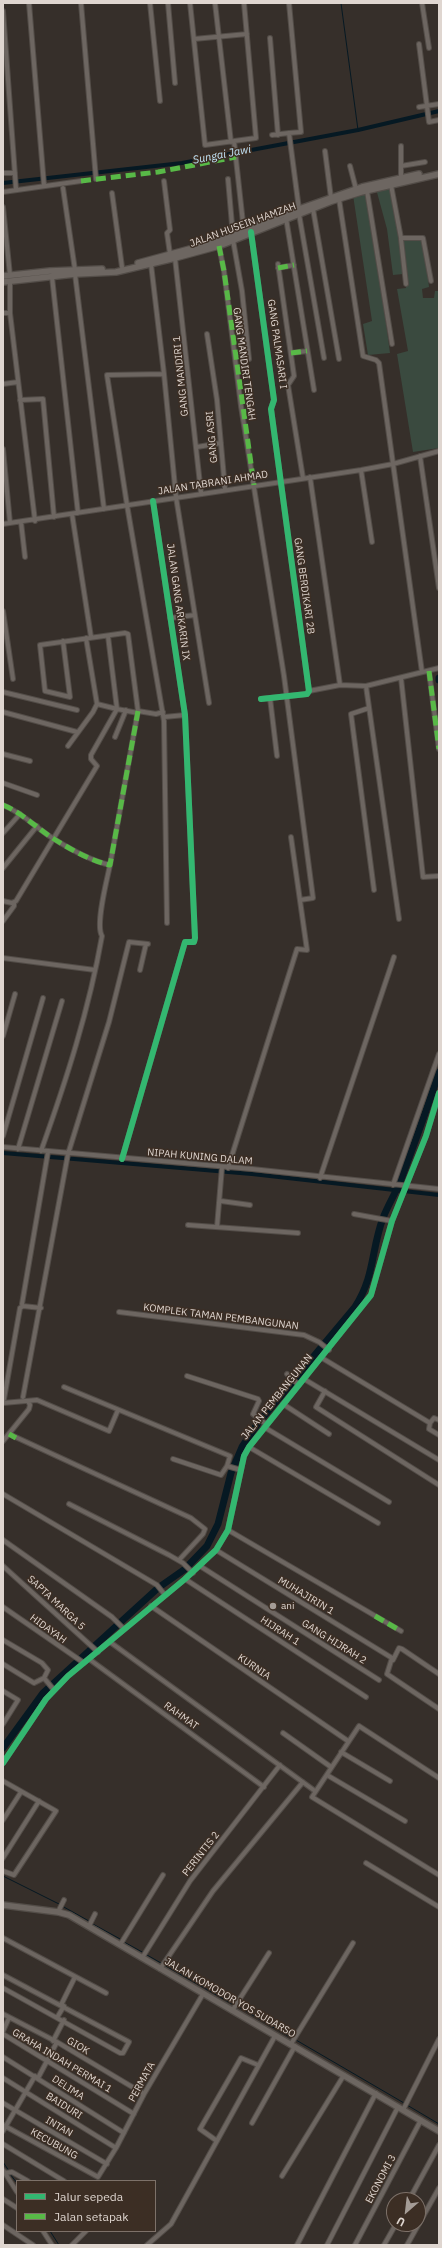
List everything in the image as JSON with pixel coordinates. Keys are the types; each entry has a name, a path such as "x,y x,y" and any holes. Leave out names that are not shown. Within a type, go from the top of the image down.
{"street":[{"path":"29,3 44,184"},
{"path":"81,3 96,178"},
{"path":"150,3 160,101"},
{"path":"168,3 175,83"},
{"path":"190,3 204,144 256,138 244,3"},
{"path":"215,3 232,141 235,147 244,232"},
{"path":"272,135 290,136 301,132 289,3"},
{"path":"422,3 429,48"},
{"path":"3,11 16,188"},
{"path":"194,39 247,34"},
{"path":"270,38 278,135"},
{"path":"419,44 428,121 439,120"},
{"path":"419,107 439,104"},
{"path":"290,136 299,211 324,358"},
{"path":"401,146 401,178"},
{"path":"325,151 331,198"},
{"path":"401,166 425,162"},
{"path":"350,166 356,189"},
{"name":"JALAN HUSEIN HAMZAH","path":"299,211 313,209 401,178 439,170"},
{"path":"3,173 15,174"},
{"name":"JALAN HUSEIN HAMZAH","path":"3,276 10,278 52,276 75,272 116,272 151,264 170,254 251,232 299,211 356,189 439,174"},
{"path":"228,179 233,238 241,284 249,359"},
{"path":"3,192 16,188 44,184 81,181"},
{"path":"164,181 170,230 167,233 170,254"},
{"path":"390,183 401,239 406,284"},
{"path":"62,188 75,272 104,509"},
{"path":"367,191 392,344"},
{"path":"112,193 122,267"},
{"path":"339,199 363,356 376,360 379,363 422,672"},
{"path":"3,207 10,278 10,312 35,521"},
{"path":"313,209 339,360"},
{"path":"282,218 294,266 314,390"},
{"name":"JALAN HUSEIN HAMZAH","path":"3,282 10,278 122,267 176,258 218,246 244,232 282,218"},
{"name":"GANG PALMASARI I","path":"251,232 274,400 271,409 280,481"},
{"path":"401,239 423,238 431,281"},
{"name":"GANG MANDIRI TENGAH","path":"218,246 224,271 240,400 286,696 313,898 300,900"},
{"name":"GANG MANDIRI 1","path":"176,258 201,493"},
{"path":"151,264 176,497 209,703"},
{"path":"294,266 278,266 294,376 288,385 303,478"},
{"path":"52,276 78,513"},
{"path":"3,313 10,312"},
{"name":"GANG ASRI","path":"207,334 221,443 225,489"},
{"path":"291,353 307,351"},
{"path":"164,374 107,375 127,506 163,714 167,923"},
{"path":"3,384 18,382"},
{"path":"20,400 43,398 54,517"},
{"path":"197,448 221,443"},
{"path":"3,449 10,523"},
{"name":"JALAN TABRANI AHMAD","path":"3,524 35,521 225,489 361,470 393,464 439,451"},
{"path":"420,456 439,588"},
{"path":"361,470 372,542"},
{"path":"310,477 340,685"},
{"name":"GANG BERDIKARI 2B","path":"280,481 308,692"},
{"name":"JALAN GANG ARKARIN IX","path":"122,1160 185,944 194,942 195,938 185,715 153,501"},
{"path":"72,514 91,637"},
{"path":"21,522 25,558"},
{"path":"3,611 13,679"},
{"path":"170,618 195,615"},
{"path":"41,1151 81,1030 95,970 102,936 99,932 100,920 138,712 128,634 91,637 41,644 45,691 70,697 63,641"},
{"path":"3,921 14,906 14,903 97,766 91,756 117,709 108,636"},
{"path":"68,746 93,712 96,704 86,638"},
{"path":"261,699 286,696 340,685 366,686 439,668"},
{"path":"429,670 439,749"},
{"path":"401,678 423,877 439,876"},
{"path":"366,686 399,919"},
{"path":"3,692 77,710"},
{"path":"270,698 277,756"},
{"path":"96,704 138,712 185,715"},
{"path":"369,708 351,714 374,890"},
{"path":"115,736 126,710"},
{"path":"3,712 77,732"},
{"path":"3,754 30,761"},
{"path":"3,783 37,795"},
{"path":"3,805 20,814 54,839 94,860 110,865"},
{"path":"3,832 20,814"},
{"path":"3,868 37,826"},
{"path":"228,1168 297,949 307,950 291,837"},
{"path":"3,901 14,903"},
{"path":"23,1397 41,1308 68,1154 109,1022 129,942 147,944 140,970"},
{"path":"320,1178 394,957"},
{"path":"3,958 95,970"},
{"path":"3,1036 15,994"},
{"path":"3,1136 43,998"},
{"path":"18,1149 62,1001"},
{"path":"395,1185 439,1054"},
{"name":"JALAN PEMBANGUNAN","path":"3,1763 53,1689 82,1662 89,1659 110,1642 123,1628 151,1606 164,1593 185,1579 216,1550 228,1530 239,1470 249,1447 299,1384 322,1358 371,1295 389,1221 403,1194 426,1136 439,1093"},
{"name":"NIPAH KUNING DALAM","path":"3,1148 222,1170 228,1168 405,1187 439,1189"},
{"path":"22,1304 48,1152"},
{"path":"218,1227 221,1201 218,1196 222,1170"},
{"path":"221,1201 250,1205"},
{"path":"354,1214 389,1221"},
{"path":"188,1225 298,1233"},
{"path":"41,1308 23,1306 20,1308 4,1401 37,1400 109,1431 118,1410"},
{"name":"KOMPLEK TAMAN PEMBANGUNAN","path":"119,1312 304,1335 319,1342 328,1349"},
{"path":"322,1358 430,1423"},
{"path":"287,1374 299,1384"},
{"path":"188,1376 258,1399 259,1401 254,1414 266,1425 390,1502"},
{"path":"304,1380 325,1391 439,1460"},
{"path":"64,1387 230,1456 229,1467 221,1475 173,1459"},
{"path":"325,1391 316,1407 439,1485"},
{"path":"3,1442 29,1409 30,1405 28,1401"},
{"path":"283,1404 329,1434"},
{"path":"439,1420 434,1418 430,1423 429,1429 439,1435"},
{"path":"9,1434 191,1518 203,1526 205,1529 203,1534 181,1562"},
{"path":"249,1447 378,1523"},
{"path":"229,1467 239,1470"},
{"path":"3,1494 157,1585 164,1593"},
{"path":"69,1504 181,1562 192,1573"},
{"path":"228,1530 400,1631"},
{"path":"3,1540 115,1620 123,1628"},
{"name":"MUHAJIRIN 1","path":"216,1550 389,1656 392,1660"},
{"name":"SAPTA MARGA 5","path":"3,1566 97,1651"},
{"name":"GANG HIJRAH 2","path":"200,1566 379,1680"},
{"name":"HIJRAH 1","path":"185,1579 366,1697"},
{"name":"KURNIA","path":"151,1606 348,1741"},
{"name":"HIDAYAH","path":"3,1607 71,1656 82,1662"},
{"path":"3,1640 47,1668 48,1671 45,1679 34,1683 3,1664"},
{"path":"110,1642 315,1791"},
{"path":"439,1674 399,1648 392,1660 387,1674 439,1709"},
{"name":"RAHMAT","path":"89,1659 264,1787"},
{"path":"45,1679 53,1689"},
{"path":"3,1691 18,1701 4,1721"},
{"path":"439,1778 360,1726 356,1728 312,1797 439,1875"},
{"path":"283,1733 331,1767"},
{"path":"341,1752 390,1781"},
{"name":"PERINTIS 2","path":"143,1956 190,1881 280,1765"},
{"path":"327,1775 405,1821"},
{"path":"3,1781 56,1812 14,1875 3,1871"},
{"path":"161,1967 213,1891 303,1782"},
{"path":"3,1820 22,1792"},
{"path":"3,1858 39,1801"},
{"path":"366,1863 439,1907"},
{"path":"121,1944 163,1875"},
{"path":"59,1910 63,1902"},
{"name":"JALAN KOMODOR YOS SUDARSO","path":"3,1905 59,1910 69,1915 143,1956 203,1994 233,2009 275,2036 293,2044 439,2131"},
{"path":"89,1926 95,1914"},
{"path":"3,1938 106,1993"},
{"path":"252,2122 296,2036 353,1943"},
{"path":"233,2009 269,1953"},
{"path":"3,1975 130,2042 122,2053 58,2016 3,1988"},
{"path":"58,2016 75,1977"},
{"name":"PERMATA","path":"96,2178 107,2164 144,2094 203,1994"},
{"name":"GIOK","path":"3,2014 55,2041 144,2094"},
{"path":"3,2031 9,2018"},
{"path":"3,2131 4,2126 16,2111 47,2060 64,2020"},
{"name":"GRAHA INDAH PERMAI 1","path":"3,2034 134,2114"},
{"path":"147,2245 170,2224 275,2036"},
{"path":"327,2245 402,2108 408,2100 439,2038"},
{"name":"DELIMA","path":"3,2057 124,2133"},
{"path":"217,2141 200,2129 241,2058 258,2065"},
{"path":"282,2176 344,2075"},
{"name":"BAIDURI","path":"3,2078 116,2148"},
{"path":"297,2245 376,2093"},
{"name":"INTAN","path":"3,2103 107,2164"},
{"name":"EKONOMI 3","path":"355,2245 421,2120"},
{"name":"KECUBUNG","path":"4,2126 96,2178"},
{"path":"3,2144 62,2180"},
{"path":"413,2192 439,2145"},
{"path":"6,2172 26,2180"},
{"path":"6,2172 16,2190"},
{"path":"407,2245 439,2188"},
{"path":"3,2199 16,2207"},
{"path":"3,2226 33,2245"},
{"path":"44,2232 52,2245"},
{"path":"72,2245 85,2232"},
{"path":"386,2244 392,2232"}],"green space":[{"path":"390,181 400,240 424,239 429,287 422,289 423,298 434,298 435,291 439,291 439,448 413,452 397,354 408,351 397,289 406,288 403,274 393,275 387,229 375,185"},
{"path":"368,191 390,353 368,355 363,324 372,321 353,195"}],"waterway":[{"path":"341,3 358,130"},
{"name":"Sungai Jawi","path":"3,183 182,163 358,130 439,111"},
{"path":"3,1748 43,1693 158,1588 185,1569 207,1546 218,1524 231,1473 242,1447 258,1423 355,1307 361,1296 366,1285 383,1218 400,1182 439,1072"},
{"path":"3,1153 252,1174 439,1195"},
{"path":"3,1876 59,1904"},
{"path":"62,1906 89,1921"},
{"path":"91,1923 122,1940"},
{"path":"124,1942 144,1953"},
{"path":"147,1955 161,1963"},
{"path":"164,1965 234,2005"},
{"path":"237,2006 293,2039"},
{"path":"296,2040 404,2103"},
{"path":"407,2105 439,2124"},
{"path":"3,2162 9,2171"},
{"path":"10,2174 16,2182"},
{"path":"51,2232 59,2245"}],"marked path":[{"path":"81,181 158,172 236,157"},
{"path":"219,246 224,271 254,485"},
{"path":"278,268 294,265"},
{"path":"291,353 307,351"},
{"path":"429,671 439,749"},
{"path":"3,805 17,812 47,835 67,847 88,858 110,865 138,711"},
{"path":"9,1434 16,1438"},
{"path":"375,1616 401,1631"}],"cycle path":[{"path":"251,232 274,400 271,409 309,691 307,694 261,699"},
{"path":"122,1159 185,942 194,942 195,938 185,715 153,501"},
{"path":"3,1763 46,1699 68,1676 185,1579 216,1550 228,1530 244,1456 249,1447 371,1295 392,1221 426,1136 439,1093"}],"place":[{"name":"ani","path":"273,1606"}]}
